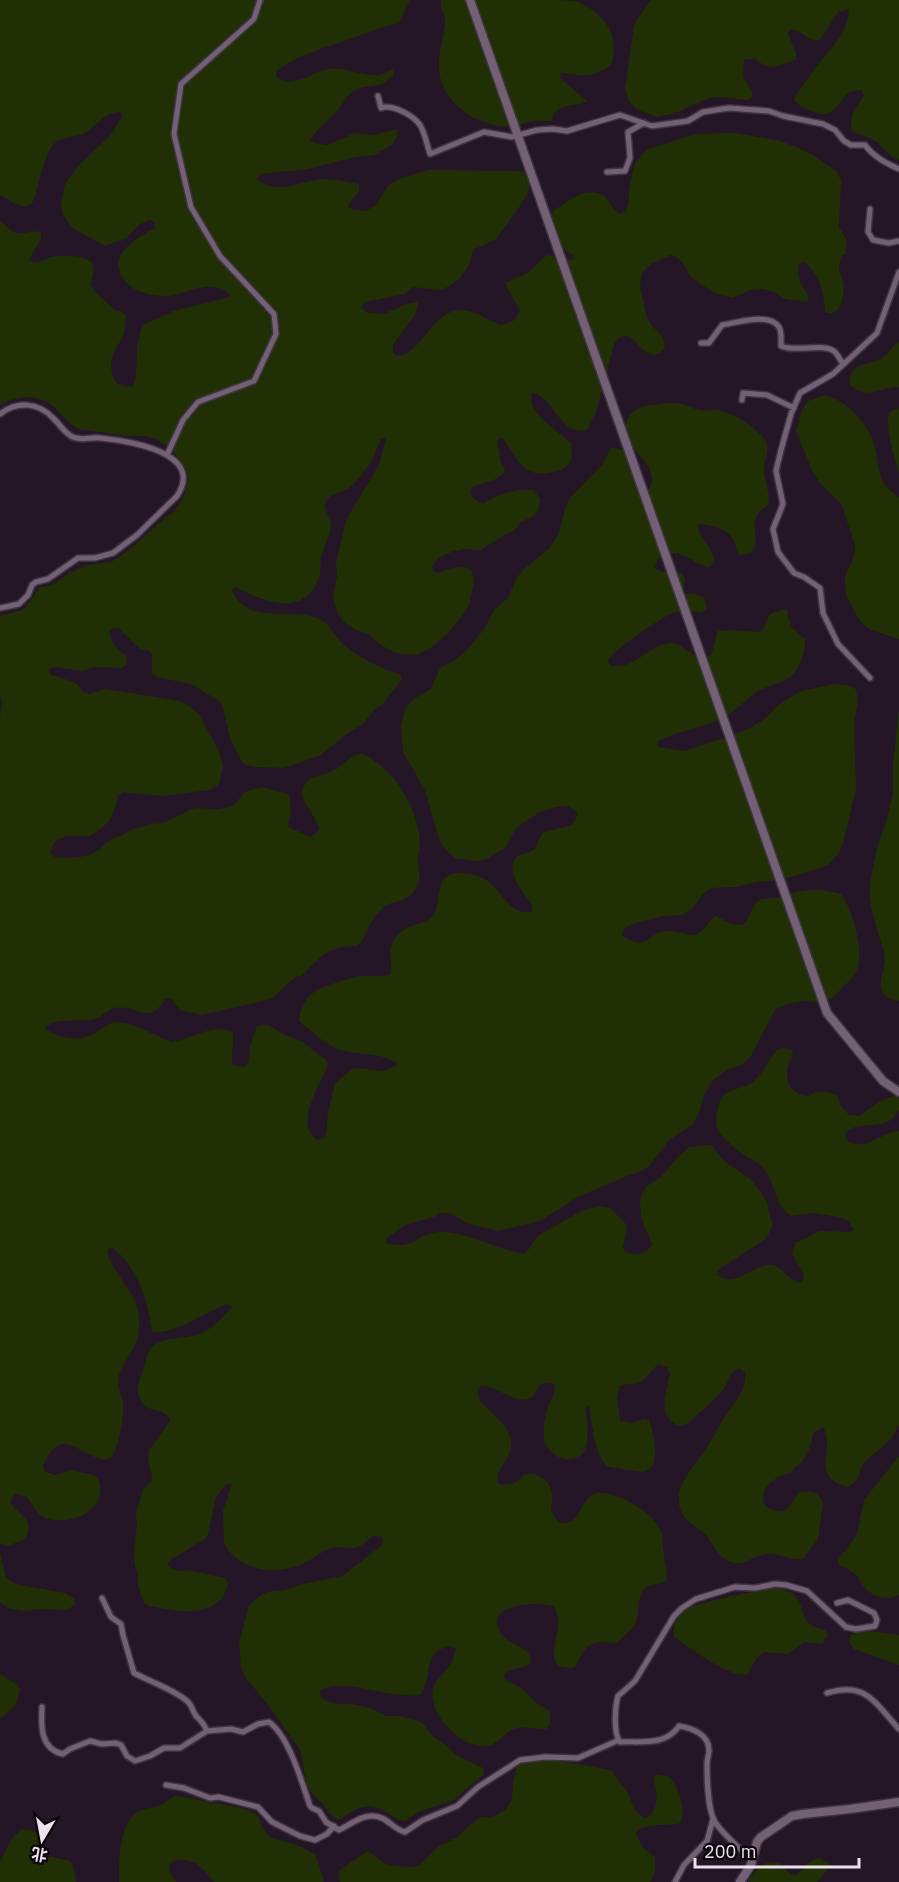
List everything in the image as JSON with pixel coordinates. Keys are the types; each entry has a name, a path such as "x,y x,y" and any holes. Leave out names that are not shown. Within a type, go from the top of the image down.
{"street":[{"path":"167,455 183,420 198,402 254,381 276,334 274,314 220,256 191,207 174,134 181,84 254,19 260,0"},
{"path":"470,0 827,1012 883,1081 899,1092"},
{"path":"378,96 381,108 388,106 403,111 420,125 430,154 484,132 512,137 537,130 567,131 620,115 652,126 688,121 704,112 729,108 769,111 822,124 835,130 851,146 865,146 888,164 899,169"},
{"path":"607,172 625,171 630,158 628,132 644,123"},
{"path":"870,209 868,232 873,240 889,243 899,241"},
{"path":"870,678 838,644 823,613 820,588 794,573 778,552 773,530 783,504 776,471 800,393 833,374 877,333 899,272"},
{"path":"701,343 709,343 722,325 755,318 776,324 780,329 781,346 789,350 827,348 836,352 843,364"},
{"path":"742,400 743,393 767,395 794,408"},
{"path":"0,414 19,404 49,413 71,436 139,444 159,450 179,466 184,477 182,489 177,496 137,535 113,553 95,558 78,558 48,579 32,585 28,595 19,604 0,608"},
{"path":"619,1740 615,1713 618,1696 635,1681 674,1616 696,1599 735,1587 786,1585 807,1591 846,1627 856,1629 875,1626 877,1620 874,1613 848,1600 837,1603"},
{"path":"102,1598 111,1617 121,1624 134,1673 167,1688 188,1702 203,1721 207,1731"},
{"path":"827,1693 843,1688 863,1692 899,1729"},
{"path":"42,1707 45,1741 49,1747 59,1753 63,1754 90,1741 102,1744 116,1743 121,1745 127,1756 135,1761 164,1748 180,1748 207,1731 231,1729 243,1732 258,1724 269,1722 276,1727 291,1754 310,1806 319,1811 326,1822 339,1830 371,1815 382,1818 405,1832 423,1820 457,1806 478,1787 520,1760 545,1757 578,1758 619,1740 620,1742 660,1741 675,1732 679,1726 698,1732 708,1744 710,1752 707,1759 707,1776 713,1819 707,1842 684,1865 675,1882"},
{"path":"166,1785 184,1788 210,1798 219,1797 258,1807 272,1822 300,1836 315,1840 327,1834 334,1826"},
{"path":"740,1882 748,1872 757,1842 761,1837 797,1815 899,1802"},
{"path":"713,1819 729,1838 753,1860"}],"green space":[{"path":"0,0 410,0 399,23 312,52 276,71 276,76 289,82 329,69 378,75 393,69 393,75 385,83 352,92 310,140 327,145 355,133 375,135 397,129 398,135 392,145 374,155 308,169 260,174 257,179 273,187 326,179 359,184 359,191 348,207 365,211 375,206 389,185 399,179 428,170 523,171 529,181 525,199 496,239 475,249 469,265 459,279 440,290 413,287 405,294 365,302 361,307 365,312 384,314 406,304 418,302 416,313 393,345 393,352 397,356 414,348 434,324 450,312 461,310 472,312 501,325 513,321 520,311 505,283 529,272 547,255 574,260 573,255 558,242 551,230 549,224 553,212 574,197 594,192 605,196 615,211 620,214 625,212 629,202 634,164 646,150 695,134 736,133 781,141 810,153 836,171 841,181 839,227 847,244 839,265 843,281 842,299 835,312 825,312 820,284 814,272 804,262 799,264 798,273 809,297 807,302 785,299 774,292 763,289 750,290 733,298 716,294 693,279 683,263 670,255 650,265 642,273 640,286 647,318 663,337 665,348 657,354 650,354 628,336 621,337 614,344 596,412 587,430 578,431 570,428 546,401 532,393 533,407 538,414 571,443 569,462 560,470 544,474 532,472 522,465 501,437 497,441 501,463 505,468 504,473 494,480 472,487 470,494 478,502 484,503 499,495 517,490 534,490 540,500 538,511 534,516 521,522 514,531 481,550 453,551 439,558 432,567 434,572 440,573 455,568 471,569 474,580 466,611 448,633 431,648 417,655 395,653 381,645 369,634 358,631 345,623 338,614 333,597 337,576 336,564 346,520 379,465 386,438 381,439 372,461 357,481 349,488 330,496 326,501 325,508 331,524 330,531 322,554 319,577 311,592 292,603 281,603 269,601 235,587 232,591 249,609 271,614 295,614 319,619 327,624 341,642 357,655 401,675 401,680 382,705 376,708 362,725 348,733 321,755 284,768 246,765 242,762 231,741 219,701 191,684 152,674 150,651 139,648 119,629 113,628 109,632 114,644 126,657 126,665 121,668 93,667 83,671 55,667 49,669 49,674 77,684 89,694 105,689 185,703 199,714 219,751 223,767 219,784 210,790 162,796 123,792 118,795 114,811 106,824 89,836 60,838 52,846 50,854 55,857 90,855 109,841 134,829 163,823 195,808 229,807 234,805 245,792 261,787 289,794 291,810 288,827 311,837 319,830 302,794 305,784 312,778 333,771 360,754 369,756 385,769 407,798 419,833 419,882 409,896 387,905 378,913 357,946 340,947 324,954 301,976 295,977 271,999 202,1015 180,1010 170,998 165,999 154,1012 115,1008 95,1019 56,1022 45,1028 68,1038 82,1038 113,1022 130,1024 172,1042 210,1030 225,1030 233,1032 233,1065 244,1067 248,1064 250,1046 257,1026 268,1025 302,1042 326,1060 328,1065 308,1115 311,1134 318,1140 323,1139 326,1134 328,1112 335,1083 352,1069 382,1071 398,1064 377,1055 337,1049 323,1041 299,1020 308,998 319,989 351,978 389,975 391,972 390,952 396,937 406,929 433,916 442,884 451,874 467,873 482,878 518,911 532,911 532,905 514,877 512,870 515,859 534,849 545,832 566,827 576,818 577,812 568,806 540,812 516,828 506,847 487,859 476,861 455,858 440,842 425,790 403,752 401,728 407,706 415,698 431,689 443,666 454,661 467,650 484,629 495,609 508,598 516,579 523,570 549,549 558,535 569,499 601,466 612,447 623,450 630,460 645,496 651,484 651,473 626,436 625,426 634,411 641,407 677,403 701,411 723,411 744,422 762,437 767,445 764,469 769,501 756,517 754,523 756,540 751,553 740,555 731,536 724,530 698,524 701,536 712,552 713,562 709,567 681,555 663,553 654,567 663,572 680,572 684,579 683,594 703,598 706,610 701,613 677,612 658,621 627,642 612,656 608,661 611,666 627,664 655,648 671,643 699,657 709,656 718,631 759,632 763,629 770,614 781,610 787,610 791,627 805,639 802,660 790,677 760,690 723,718 657,742 659,747 684,751 727,737 752,727 766,718 777,706 801,691 835,684 852,686 856,690 858,701 854,724 856,788 844,840 838,854 830,863 781,880 711,888 702,895 692,909 682,915 664,916 632,924 623,930 622,936 638,943 663,931 696,934 716,916 731,924 742,925 761,899 776,898 808,890 831,892 841,894 850,910 856,931 859,962 852,977 834,996 824,1002 798,1002 775,1010 751,1056 742,1065 727,1070 713,1080 704,1095 693,1124 669,1140 649,1166 640,1172 578,1197 540,1221 498,1231 469,1224 450,1213 439,1213 434,1217 405,1225 387,1238 386,1243 409,1244 431,1233 449,1232 525,1254 538,1236 581,1211 598,1206 610,1208 626,1224 623,1247 625,1252 640,1253 652,1245 642,1220 640,1203 642,1193 647,1186 661,1177 689,1147 711,1145 725,1162 749,1178 761,1192 767,1202 772,1224 766,1239 719,1269 716,1274 723,1278 736,1278 761,1267 773,1265 800,1283 804,1278 792,1254 795,1243 820,1231 849,1232 854,1230 848,1220 838,1217 813,1213 791,1216 781,1206 764,1169 726,1140 716,1124 719,1103 723,1096 756,1079 777,1050 789,1049 793,1051 787,1068 787,1078 793,1090 804,1096 816,1092 830,1092 837,1095 841,1106 849,1115 860,1116 883,1100 899,1095 899,1111 890,1120 884,1123 859,1126 848,1130 845,1134 846,1140 860,1144 899,1131 899,1425 891,1439 863,1464 857,1480 848,1487 829,1476 826,1469 826,1435 823,1427 814,1432 810,1448 801,1464 792,1473 774,1480 764,1493 763,1500 765,1506 772,1510 784,1511 799,1492 807,1491 817,1494 823,1503 818,1539 803,1559 767,1554 738,1563 722,1556 707,1536 686,1519 681,1511 679,1495 688,1473 706,1449 744,1386 745,1373 741,1369 734,1371 725,1387 715,1398 688,1424 682,1426 669,1418 664,1407 670,1374 668,1368 658,1364 642,1381 620,1386 617,1397 620,1421 632,1423 644,1419 649,1420 655,1444 654,1461 652,1467 643,1472 609,1467 604,1462 594,1439 589,1406 585,1409 587,1440 584,1452 576,1458 564,1459 549,1450 544,1439 544,1424 555,1384 543,1384 531,1398 521,1400 492,1388 480,1386 477,1391 479,1398 504,1426 511,1441 509,1454 498,1473 499,1484 514,1483 525,1474 535,1474 543,1478 551,1489 551,1509 558,1522 565,1523 575,1519 585,1502 597,1493 615,1496 634,1504 655,1521 662,1534 666,1581 649,1586 644,1590 640,1598 636,1622 617,1643 590,1644 575,1667 570,1668 558,1666 555,1659 558,1621 553,1606 524,1605 507,1609 500,1614 497,1623 502,1635 523,1649 531,1658 530,1664 504,1674 505,1680 523,1689 536,1703 547,1709 550,1713 550,1725 546,1729 518,1728 487,1746 467,1742 457,1736 441,1719 433,1698 434,1685 453,1658 456,1649 451,1646 441,1649 431,1659 420,1695 409,1696 340,1686 320,1691 321,1697 326,1701 352,1704 370,1708 386,1716 416,1720 456,1755 483,1768 484,1774 454,1800 421,1811 405,1821 398,1820 381,1809 368,1806 357,1809 339,1820 329,1813 307,1786 300,1750 246,1678 241,1667 239,1643 249,1606 257,1598 267,1592 286,1590 298,1585 342,1576 380,1547 383,1542 382,1537 372,1537 355,1548 331,1548 292,1568 270,1570 248,1565 238,1560 224,1543 223,1511 232,1484 226,1484 216,1497 205,1539 167,1564 177,1570 188,1570 225,1578 228,1583 224,1595 216,1603 196,1611 172,1610 144,1603 135,1565 136,1513 143,1489 151,1482 149,1450 170,1421 164,1413 146,1407 142,1403 138,1387 151,1348 162,1341 204,1332 232,1307 228,1304 179,1327 160,1332 152,1331 148,1308 135,1275 122,1256 113,1248 108,1249 108,1255 115,1270 134,1299 139,1320 136,1343 119,1376 118,1384 123,1410 119,1440 111,1458 102,1459 66,1444 58,1445 50,1452 43,1467 45,1472 55,1475 71,1470 94,1475 100,1485 98,1501 93,1508 79,1517 54,1520 40,1514 27,1497 16,1494 10,1502 25,1518 29,1526 28,1532 25,1539 8,1546 0,1544 0,717 2,703 0,695 0,616 22,610 39,588 56,583 69,573 87,565 111,562 129,550 172,513 182,501 188,480 187,470 170,448 156,439 79,429 54,407 34,398 20,398 0,405 0,221 16,233 41,233 41,239 29,260 32,262 51,257 68,256 81,257 90,261 94,269 90,284 94,291 116,311 121,311 126,315 123,335 114,353 111,367 117,382 126,387 133,386 136,376 137,347 142,325 174,311 230,295 217,287 200,288 169,296 141,292 124,281 119,258 133,242 155,228 154,222 149,220 139,225 126,238 106,246 72,228 63,215 61,204 65,184 80,164 109,137 122,117 121,112 108,115 86,132 59,140 54,144 46,159 32,203 19,205 0,195"},
{"path":"441,0 575,1 594,11 607,25 614,43 611,65 588,75 562,73 559,77 587,101 561,108 552,121 531,121 509,127 477,119 456,104 442,84 439,59 445,17 441,8"},
{"path":"651,0 899,0 899,160 892,157 876,141 852,131 852,116 864,96 862,90 847,94 835,109 827,114 811,111 794,100 842,33 849,9 838,12 820,40 812,40 790,29 788,34 796,53 796,59 770,67 755,59 744,59 743,77 752,91 752,97 748,100 709,98 673,114 657,117 636,109 628,99 625,88 634,26"},
{"path":"899,342 899,387 869,393 857,390 850,385 850,377 857,367 880,359"},
{"path":"824,395 841,402 863,422 875,448 882,481 899,497 899,639 865,626 857,617 846,595 845,577 854,556 855,545 842,505 820,483 811,468 796,431 802,410 808,401"},
{"path":"899,408 899,473 888,419 889,412"},
{"path":"899,709 899,1001 889,998 881,988 885,959 872,912 870,892 877,850 893,793 893,763"},
{"path":"899,1456 899,1595 883,1598 864,1588 859,1578 850,1570 839,1565 838,1560 857,1534 864,1500"},
{"path":"0,1554 6,1577 10,1581 65,1593 74,1599 75,1605 66,1610 24,1611 8,1608 0,1602"},
{"path":"777,1588 796,1597 807,1621 825,1630 828,1635 822,1644 805,1642 787,1654 764,1652 756,1659 748,1674 741,1675 711,1662 674,1637 676,1619 678,1614 684,1610 725,1598"},
{"path":"861,1630 899,1635 899,1665 854,1649 851,1646 850,1637"},
{"path":"0,1674 18,1685 20,1690 15,1706 0,1719"},
{"path":"543,1760 611,1770 626,1790 635,1809 645,1818 653,1811 656,1801 653,1778 657,1774 670,1778 681,1800 683,1813 680,1823 646,1827 636,1832 642,1847 655,1857 654,1873 650,1882 340,1882 338,1875 340,1870 368,1851 385,1864 414,1867 419,1865 439,1846 456,1838 481,1817 491,1818 506,1809 512,1800 517,1767 522,1763"},
{"path":"177,1796 246,1809 258,1816 269,1836 316,1855 324,1882 214,1882 197,1864 180,1860 174,1861 169,1866 176,1882 119,1882 121,1844 127,1824 138,1812 161,1805"},
{"path":"22,1829 32,1830 38,1834 39,1850 43,1855 70,1861 76,1882 0,1882 0,1861 13,1837"},
{"path":"819,1858 829,1863 828,1869 817,1882 748,1882 765,1864 781,1863 790,1873 797,1875 809,1862"}]}
